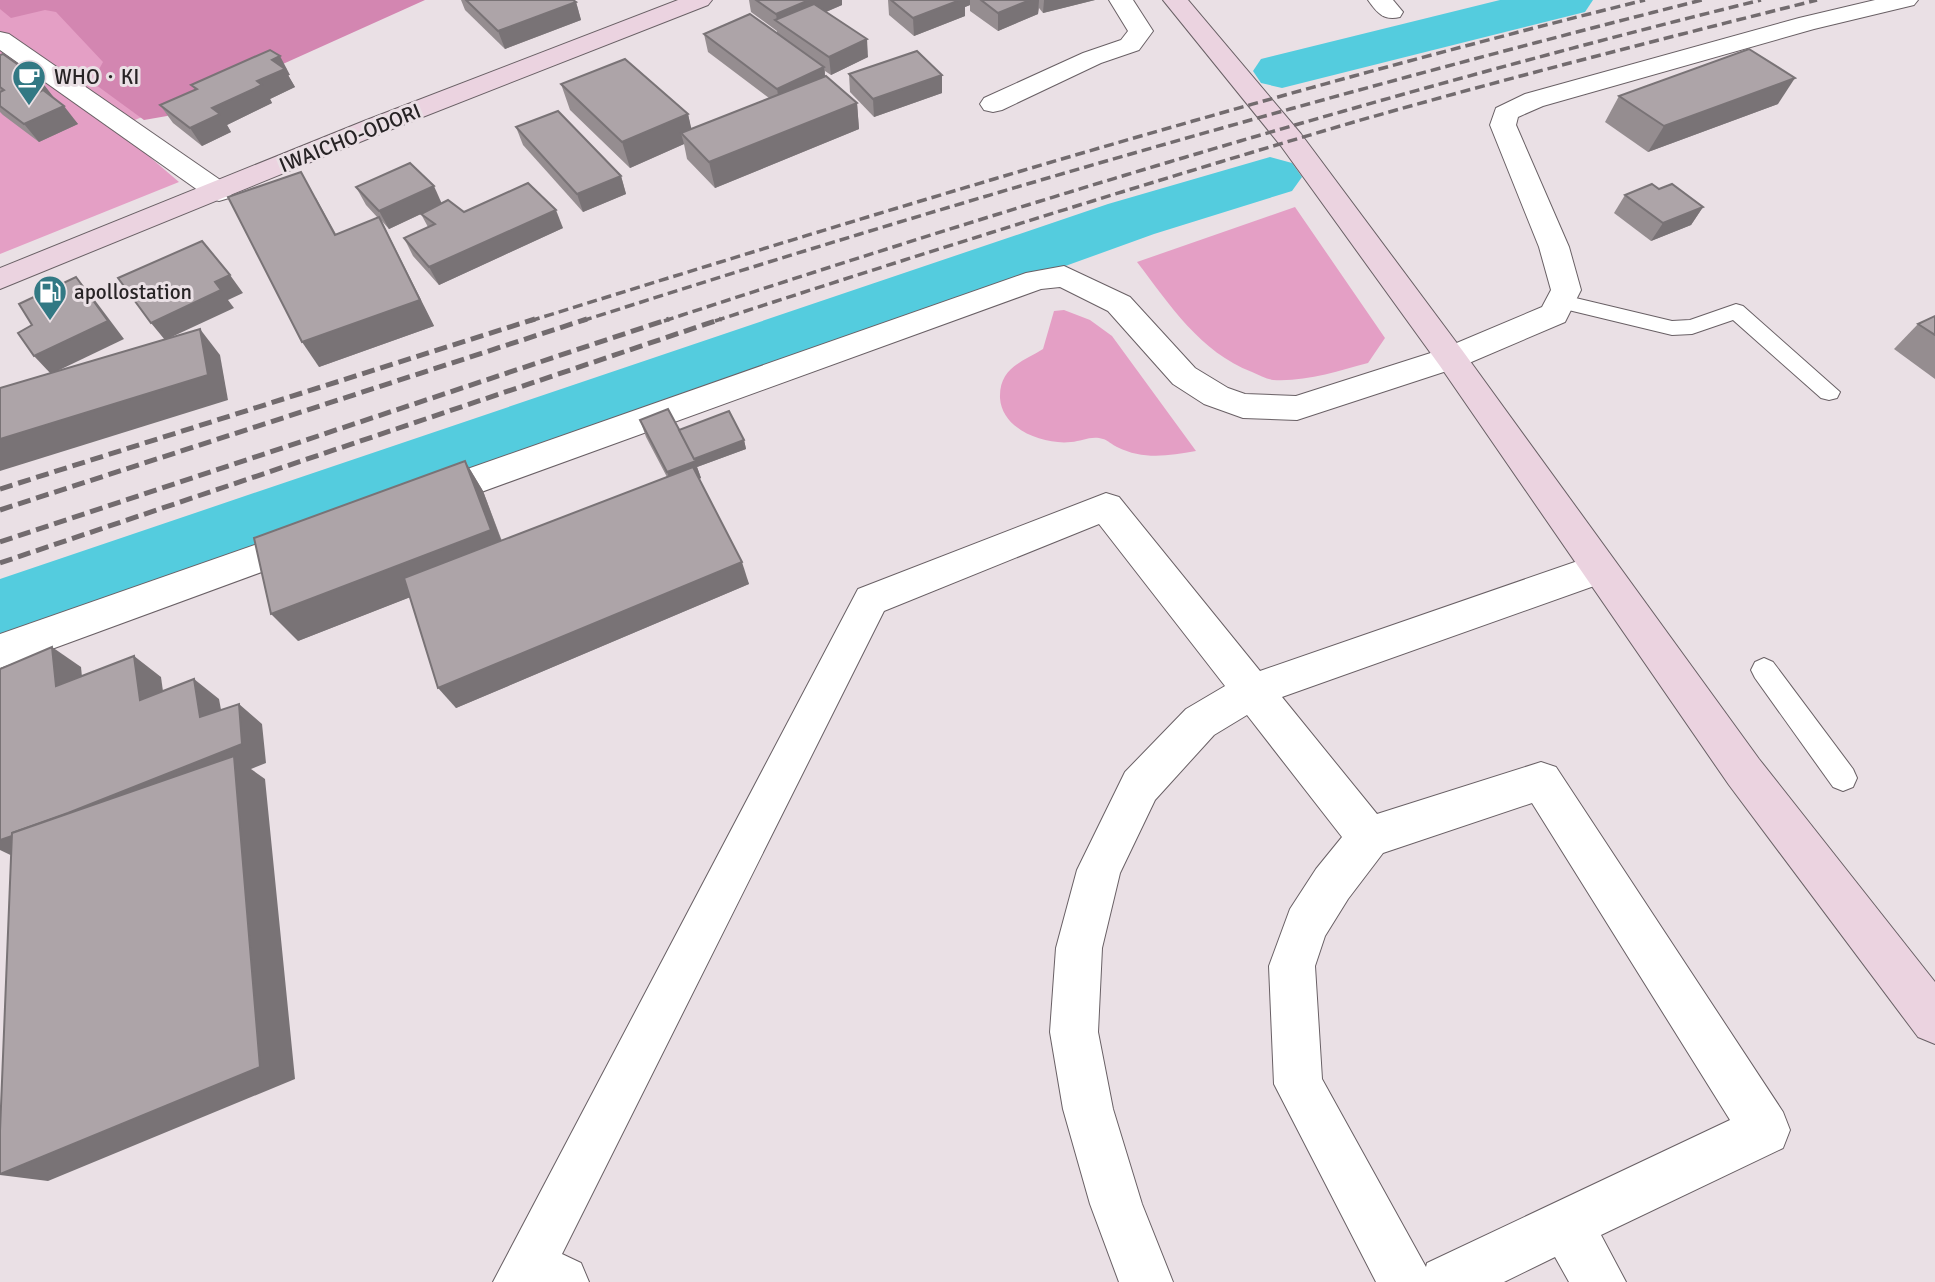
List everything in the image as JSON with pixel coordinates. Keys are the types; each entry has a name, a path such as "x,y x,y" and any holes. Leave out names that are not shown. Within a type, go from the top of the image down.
{"street":[{"name":"IWAICHO-ODORI","path":"0,279 373,127 700,0"},
{"path":"993,104 1092,58 1130,44 1141,31 1121,0"},
{"path":"1175,0 1291,140 1451,358 1744,772 1935,1020"},
{"path":"394,510 1037,280 1065,276 1119,304 1184,376 1208,392 1242,406 1297,408 1451,358 1554,314 1563,302 1566,290 1557,258 1507,136 1503,124 1505,114 1534,100 1808,23 1906,0"},
{"path":"0,39 219,192"},
{"path":"537,1276 871,600 1106,508 1369,837"},
{"path":"0,651 341,528"},
{"path":"1146,1282 1116,1204 1088,1109 1074,1032 1079,948 1099,870 1140,786 1200,722 1254,690 1598,569"},
{"path":"1405,1282 1298,1084 1292,966 1306,925 1332,884 1369,837 1541,781 1765,1130 1446,1282"},
{"path":"1564,1225 1599,1282"}],"lane":[{"path":"1563,302 1672,328 1692,327 1737,311 1829,391"},
{"path":"1764,670 1843,778"}],"shaded area":[{"path":"0,0 411,3 116,128 179,182 0,254"},
{"path":"0,0 425,0 167,116 144,120 92,82 103,62 56,12 45,10 11,18 0,9"},
{"path":"1295,207 1385,338 1368,363 1309,378 1273,380 1233,363 1201,340 1137,262"},
{"path":"1064,310 1090,320 1112,336 1196,451 1146,455 1127,451 1099,438 1071,442 1049,441 1026,433 1008,419 1000,398 1003,380 1013,367 1043,349 1054,311"}],"building":[{"path":"466,0 573,0 576,2 498,31"},
{"path":"756,0 809,0 776,14"},
{"path":"891,0 960,0 913,18"},
{"path":"981,0 1030,0 998,13"},
{"path":"814,4 867,39 829,57 775,20"},
{"path":"750,14 824,67 777,89 704,34"},
{"path":"1749,49 1795,78 1664,126 1619,96"},
{"path":"270,50 280,56 272,60 285,69 257,81 262,85 212,108 220,114 190,128 160,105 197,89 191,85"},
{"path":"917,51 942,75 873,99 849,74"},
{"path":"3,54 41,81 26,88 35,94 43,90 64,106 24,124 0,106 0,92 4,90 0,87 0,55"},
{"path":"625,59 688,114 622,142 561,84"},
{"path":"826,76 857,103 709,162 681,133"},
{"path":"558,111 621,176 577,194 516,127"},
{"path":"410,163 434,186 379,211 356,187"},
{"path":"301,172 335,235 379,217 420,300 302,342 228,197"},
{"path":"528,183 556,210 429,267 404,238 435,224 421,214 448,200 464,212"},
{"path":"1652,184 1659,189 1672,184 1703,207 1663,223 1625,195"},
{"path":"202,241 230,275 215,282 221,290 151,323 118,278"},
{"path":"76,277 108,321 34,356 18,333 32,325 19,304"},
{"path":"1935,316 1935,335 1918,324"},
{"path":"200,329 208,375 0,439 0,388"},
{"path":"668,409 696,461 667,472 640,420"},
{"path":"729,411 744,440 694,459 679,430"},
{"path":"465,461 491,530 271,614 254,538"},
{"path":"693,467 742,562 438,688 404,578"},
{"path":"52,647 56,686 134,656 140,700 194,679 200,717 239,704 242,744 0,840 0,669"},
{"path":"234,756 260,1067 0,1174 12,833"}],"waterway":[{"path":"1282,71 1566,0"},
{"path":"0,615 1131,219 1270,177"}],"railway":[{"path":"530,321 1085,152 1364,73 1645,0"},
{"path":"582,321 860,234 1139,152 1702,0"},
{"path":"664,321 936,233 1210,150 1484,72 1761,0"},
{"path":"717,320 1034,219 1354,122 1527,74 1817,0"},
{"path":"0,489 535,319"},
{"path":"0,510 587,319"},
{"path":"0,542 669,319"},
{"path":"717,320 721,319"},
{"path":"0,563 717,320"}],"place":[{"name":"WHO・KI","path":"29,107"},
{"name":"apollostation","path":"50,322"}]}
